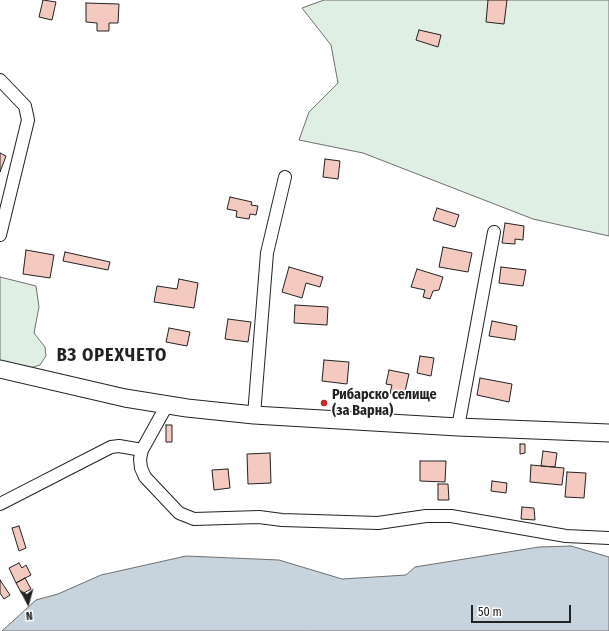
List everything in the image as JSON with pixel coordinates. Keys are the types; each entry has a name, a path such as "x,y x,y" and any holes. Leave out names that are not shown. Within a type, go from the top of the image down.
{"street":[{"path":"0,80 25,106 28,120 0,232"},
{"path":"254,415 267,253 285,177"},
{"path":"458,427 494,232"},
{"path":"0,369 125,398 167,405 254,415 458,427 609,433"},
{"path":"167,405 142,450 140,459 141,468 145,477 179,513 194,519 259,517 282,520 378,523 426,516 451,516 566,536 609,538"},
{"path":"0,504 111,447 142,450"}],"green space":[{"path":"324,0 609,0 609,236 533,219 363,153 299,140 309,112 338,83 331,45 302,8"},
{"path":"0,277 36,286 39,307 34,333 45,347 46,356 40,365 30,368 0,361"}],"shaded area":[{"path":"571,546 609,557 609,631 2,631 36,600 58,594 101,575 186,556 279,560 342,579 406,575 415,567 539,547"}],"building":[{"path":"43,0 56,2 52,20 39,17"},
{"path":"488,0 507,0 504,24 486,22"},
{"path":"86,3 119,4 118,23 109,23 109,31 97,31 97,23 86,22"},
{"path":"419,30 441,35 438,47 416,40"},
{"path":"0,153 6,156 0,172"},
{"path":"325,159 340,161 338,179 323,177"},
{"path":"230,197 252,202 251,205 258,206 256,215 250,214 249,219 236,217 237,211 227,209"},
{"path":"437,208 459,215 455,227 433,220"},
{"path":"505,223 524,226 523,240 515,239 515,244 502,243"},
{"path":"443,247 472,253 468,272 439,267"},
{"path":"26,250 54,255 50,278 23,274"},
{"path":"65,252 110,262 108,270 63,261"},
{"path":"289,267 323,277 320,287 306,283 302,298 282,292"},
{"path":"501,267 526,270 523,286 499,283"},
{"path":"417,269 443,277 439,290 433,291 430,299 423,297 425,290 411,287"},
{"path":"179,279 198,283 194,308 154,302 157,286 177,289"},
{"path":"295,305 328,307 327,325 294,323"},
{"path":"228,319 251,322 248,342 225,339"},
{"path":"492,321 517,326 515,340 489,336"},
{"path":"169,328 190,332 187,346 166,342"},
{"path":"420,356 434,358 431,376 417,373"},
{"path":"324,360 349,362 347,384 322,381"},
{"path":"389,370 409,374 404,396 390,393 392,385 386,384"},
{"path":"480,378 512,384 509,402 477,395"},
{"path":"166,425 172,425 172,442 166,442"},
{"path":"520,444 525,444 525,453 520,454"},
{"path":"543,451 557,453 555,467 541,466"},
{"path":"270,453 271,483 248,484 247,454"},
{"path":"420,461 446,461 445,482 420,481"},
{"path":"531,465 564,468 562,485 530,482"},
{"path":"228,469 230,488 214,490 212,470"},
{"path":"567,472 586,473 584,498 565,497"},
{"path":"492,481 507,483 506,493 491,491"},
{"path":"438,484 448,484 449,500 438,500"},
{"path":"522,507 534,508 535,520 521,519"},
{"path":"19,526 26,548 19,551 12,528"},
{"path":"19,563 22,568 26,565 31,575 16,583 9,568"},
{"path":"25,578 31,589 22,594 16,583"},
{"path":"0,580 10,595 4,599 0,593"}],"place":[{"name":"Рибарско селище (за Варна)","path":"324,403"}],"district":[{"name":"ВЗ ОРЕХЧЕТО","path":"112,356"}]}
